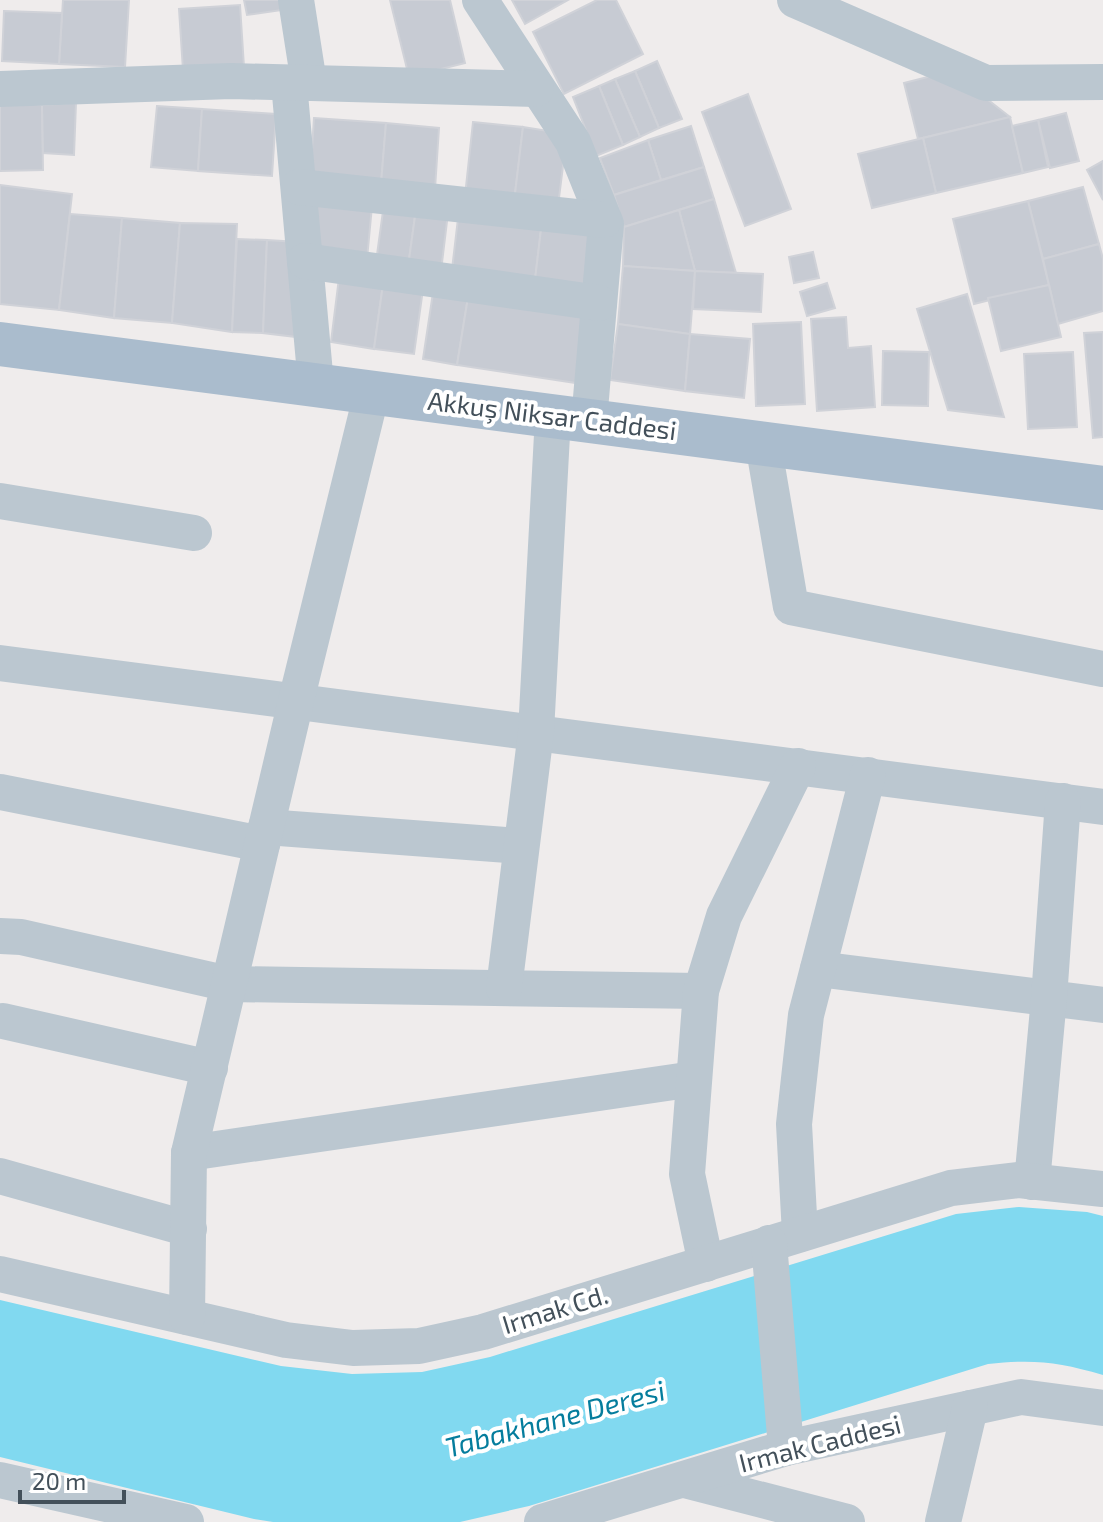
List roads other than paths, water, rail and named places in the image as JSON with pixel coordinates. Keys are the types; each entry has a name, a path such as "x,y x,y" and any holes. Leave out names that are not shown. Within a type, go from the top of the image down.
{"main road":[{"name":"Akkuş Niksar Caddesi","path":"0,344 1103,488"}],"street":[{"path":"296,0 299,187 316,385"},
{"path":"480,0 573,142 604,220 599,303 571,418 504,988"},
{"path":"795,0 986,83 1103,82"},
{"path":"0,89 231,81 536,89"},
{"path":"299,187 604,220"},
{"path":"305,261 599,303"},
{"path":"187,1317 189,1153 372,392"},
{"path":"763,443 791,607 1103,669"},
{"path":"0,501 194,533"},
{"path":"0,663 1103,807"},
{"path":"706,1264 687,1174 701,991 724,916 798,766"},
{"path":"786,1448 784,1239 806,1015 868,775"},
{"path":"0,792 264,836 521,846"},
{"path":"1032,1182 1063,801"},
{"path":"0,936 21,937 229,984 701,991"},
{"path":"818,969 1103,1005"},
{"path":"3,1021 210,1068"},
{"path":"189,1153 694,1079"},
{"path":"0,1176 189,1229"},
{"name":"Irmak Cd.","path":"0,1274 286,1340 353,1348 419,1346 483,1332 951,1188 1019,1180 1103,1189"},
{"name":"Irmak Caddesi","path":"544,1522 786,1448 1021,1397 1103,1408"},
{"path":"943,1522 970,1408"},
{"path":"0,1480 186,1522"},
{"path":"683,1480 736,1508 847,1522"}],"water":[{"name":"Tabakhane Deresi","path":"1019,1207 1103,1216 1103,1375 1046,1363 988,1364 529,1506 460,1522 273,1522 0,1457 0,1300 281,1366 352,1374 422,1372 490,1357 956,1214"}]}
